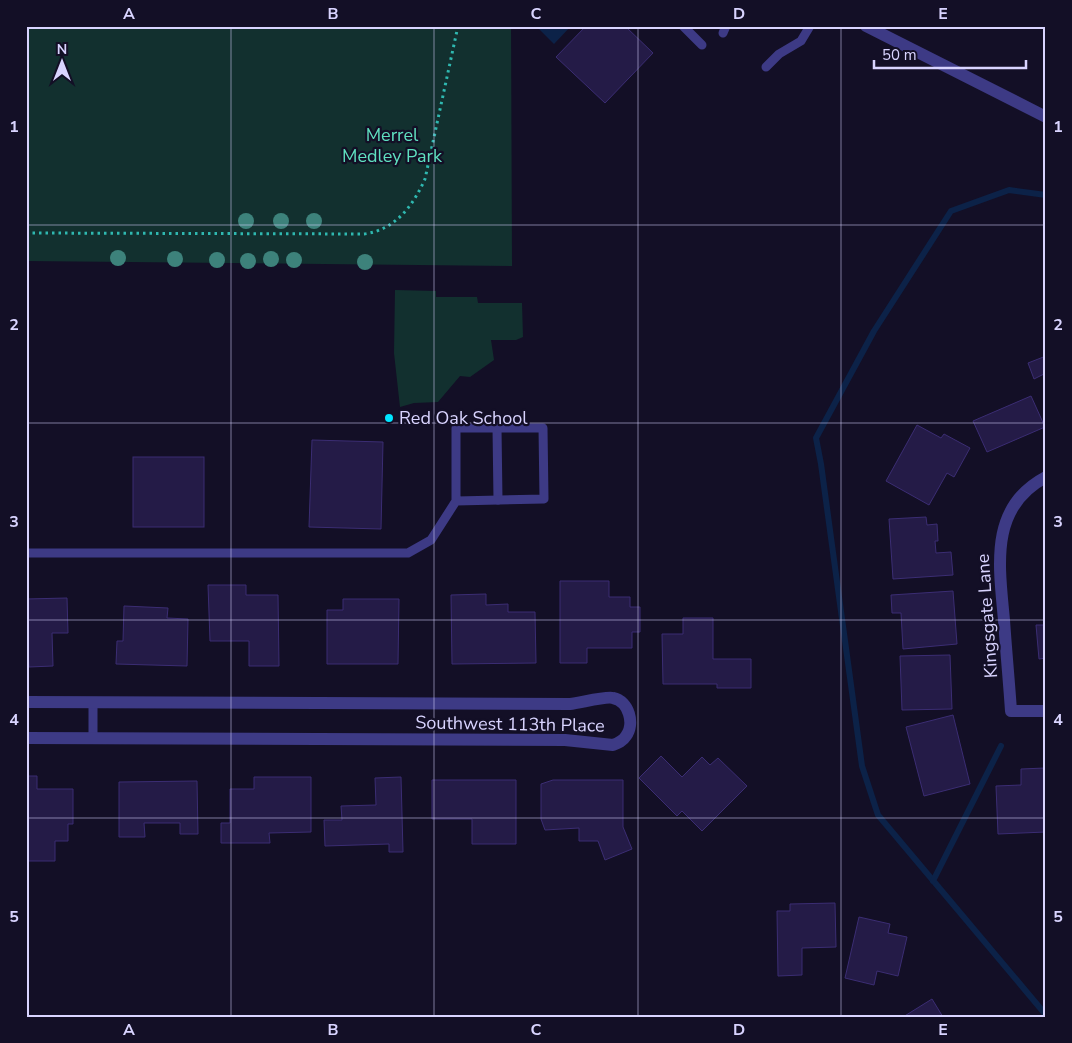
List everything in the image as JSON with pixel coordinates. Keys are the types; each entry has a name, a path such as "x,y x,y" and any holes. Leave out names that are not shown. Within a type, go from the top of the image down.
{"street":[{"path":"866,26 1046,117"},
{"name":"Kingsgate Lane","path":"1046,477 1022,494 1003,527 999,546 1011,711 1046,711"},
{"name":"Southwest 113th Place","path":"26,702 570,704 612,697 626,705 630,719 626,736 613,745 565,740 26,738"}],"lane":[{"path":"683,26 702,45"},
{"path":"766,67 779,54 801,41 810,26"},
{"path":"26,553 408,553 431,540 456,500 456,428 543,428 544,499 456,500"},
{"path":"497,428 498,500"},
{"path":"93,702 93,738"}],"path":[{"path":"26,233 364,234 380,230 402,217 416,198 425,179 458,26"}],"green space":[{"name":"Merrel Medley Park","path":"26,26 511,26 512,266 26,261"},
{"path":"395,290 436,291 436,297 477,297 478,303 522,303 523,337 516,340 491,340 494,360 470,377 460,376 438,402 414,403 400,407 394,353"}],"water":[{"path":"536,26 571,26 554,44"}],"building":[{"path":"586,26 625,26 653,53 605,103 556,57"},
{"path":"1046,356 1046,373 1034,379 1028,363"},
{"path":"1031,396 1045,427 987,452 973,421"},
{"path":"917,425 941,438 944,434 970,448 954,477 947,473 929,505 886,481"},
{"path":"312,440 383,442 381,529 309,527"},
{"path":"133,457 204,457 204,527 133,527"},
{"path":"926,517 927,525 937,524 938,541 935,541 936,553 951,552 953,575 893,579 889,519"},
{"path":"560,581 609,581 609,597 630,597 630,607 640,607 640,632 632,632 632,648 587,648 587,663 560,663"},
{"path":"208,585 246,585 246,595 278,595 279,666 249,666 249,641 210,641"},
{"path":"953,591 957,644 903,649 901,613 892,613 891,595"},
{"path":"486,594 486,605 508,604 508,612 535,612 536,663 452,664 451,595"},
{"path":"67,598 68,633 52,633 53,666 29,667 28,650 26,650 26,599"},
{"path":"343,599 399,599 398,664 327,664 327,610 343,610"},
{"path":"124,606 168,608 167,618 188,619 187,666 116,664 117,641 123,641"},
{"path":"683,618 713,618 713,659 751,659 751,688 717,688 717,684 663,684 662,634 683,634"},
{"path":"1036,625 1046,625 1046,658 1039,659"},
{"path":"950,655 952,709 902,710 900,656"},
{"path":"953,715 970,784 924,796 906,727"},
{"path":"661,756 682,777 702,757 710,765 718,758 747,786 702,831 682,811 677,816 639,778"},
{"path":"1045,768 1046,832 998,834 996,786 1021,785 1021,769"},
{"path":"26,776 37,776 37,789 73,789 73,824 68,824 68,841 55,841 55,861 28,861 28,843 26,843"},
{"path":"254,777 311,777 311,832 269,833 270,843 221,843 221,823 230,823 230,789 254,789"},
{"path":"401,777 403,852 389,852 389,844 325,846 324,820 342,820 341,806 376,805 375,778"},
{"path":"432,780 516,780 516,844 472,844 472,819 432,819"},
{"path":"553,780 623,780 623,827 632,849 605,860 598,841 579,841 579,828 545,830 541,819 541,784"},
{"path":"197,781 198,834 180,834 180,823 144,823 145,837 119,837 119,782"},
{"path":"835,903 836,947 802,948 802,975 778,976 777,911 790,911 790,904"},
{"path":"859,917 890,924 888,933 907,937 898,976 877,971 874,985 845,978"},
{"path":"932,999 943,1017 903,1017"}],"waterway":[{"path":"1046,195 1009,190 951,211 874,331 816,438 862,766 878,815 1046,1015"},
{"path":"933,881 1001,746"}],"place":[{"name":"Red Oak School","path":"389,418"}]}
